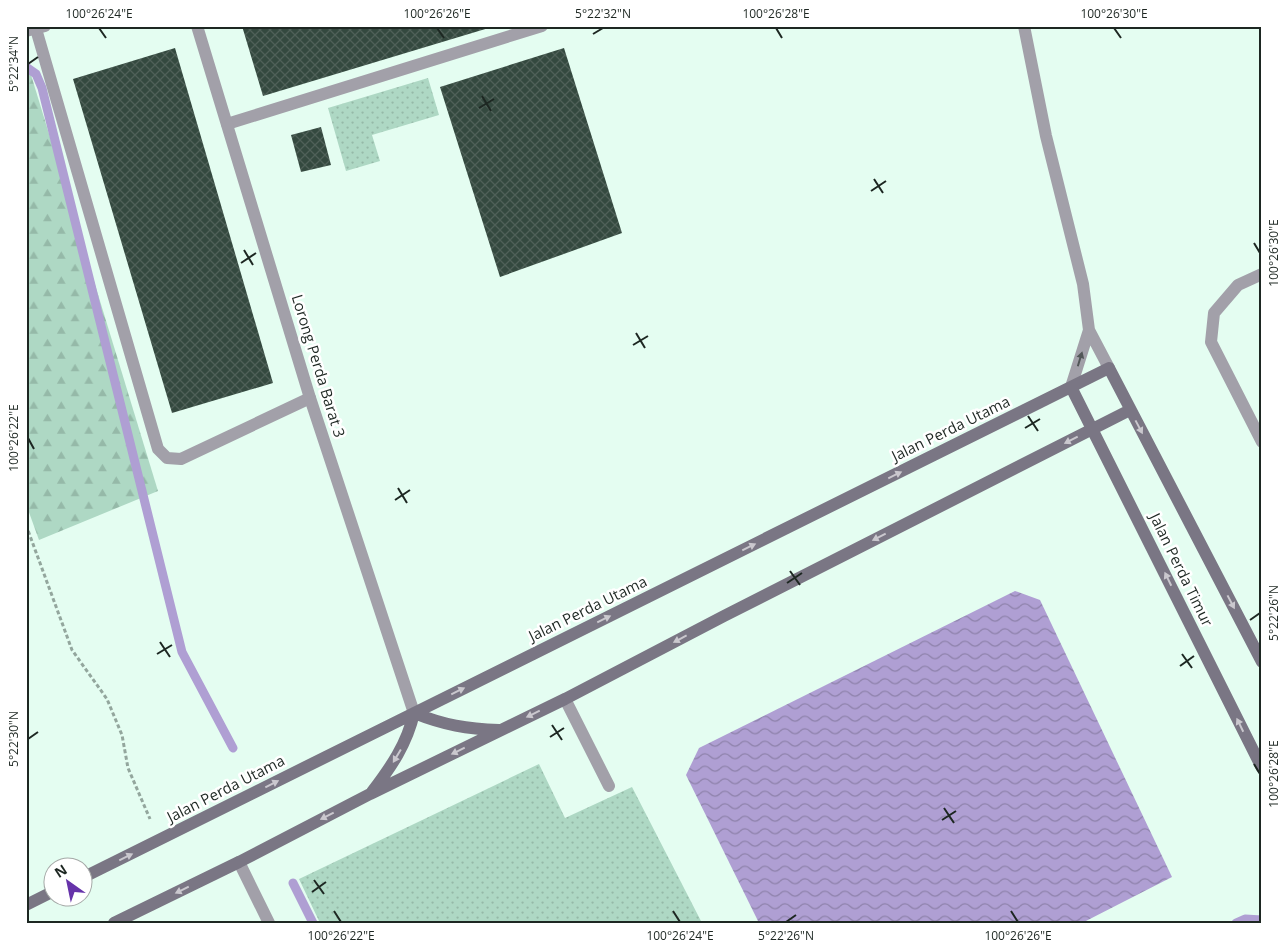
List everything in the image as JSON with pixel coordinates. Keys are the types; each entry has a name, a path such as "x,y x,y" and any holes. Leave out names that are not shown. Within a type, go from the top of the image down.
{"street":[{"name":"Lorong Perda Barat 3","path":"197,26 310,398 414,713"},
{"path":"227,124 542,26"},
{"path":"1024,26 1046,136 1083,284 1088,330 1109,368"},
{"path":"36,29 158,449 167,458 181,459 310,398"},
{"path":"1262,274 1238,286 1214,314 1211,342 1262,442"},
{"path":"1071,387 1088,330"},
{"name":"Jalan Perda Utama","path":"92,873 1109,368"},
{"name":"Jalan Perda Timur","path":"1109,368 1262,662"},
{"name":"Jalan Perda Timur","path":"1071,387 1262,768"},
{"path":"114,923 239,862 370,794 565,699 741,607 1130,410"},
{"path":"565,699 609,786"},
{"path":"370,794 399,754 410,731 414,713 450,726 502,730"},
{"path":"239,862 269,923"},
{"path":"26,905 42,897"}],"path":[{"path":"26,525 72,650 107,699 122,735 128,768 159,841"}],"green space":[{"path":"28,65 158,491 39,540 26,504 26,66"},
{"path":"428,78 439,115 372,135 380,161 346,171 328,108"},
{"path":"539,764 565,818 632,787 702,923 320,923 299,879"}],"water":[{"path":"1015,591 1040,600 1172,877 1082,923 759,923 686,775 699,748"}],"building":[{"path":"242,26 492,26 492,27 263,96"},
{"path":"175,48 273,383 172,413 73,79"},
{"path":"564,48 622,233 500,277 440,87"},
{"path":"321,127 331,165 301,172 291,135"}],"waterway":[{"path":"26,67 36,74 42,88 182,652 233,748"},
{"path":"293,883 313,923"},
{"path":"1236,923 1245,919 1262,920"}]}
